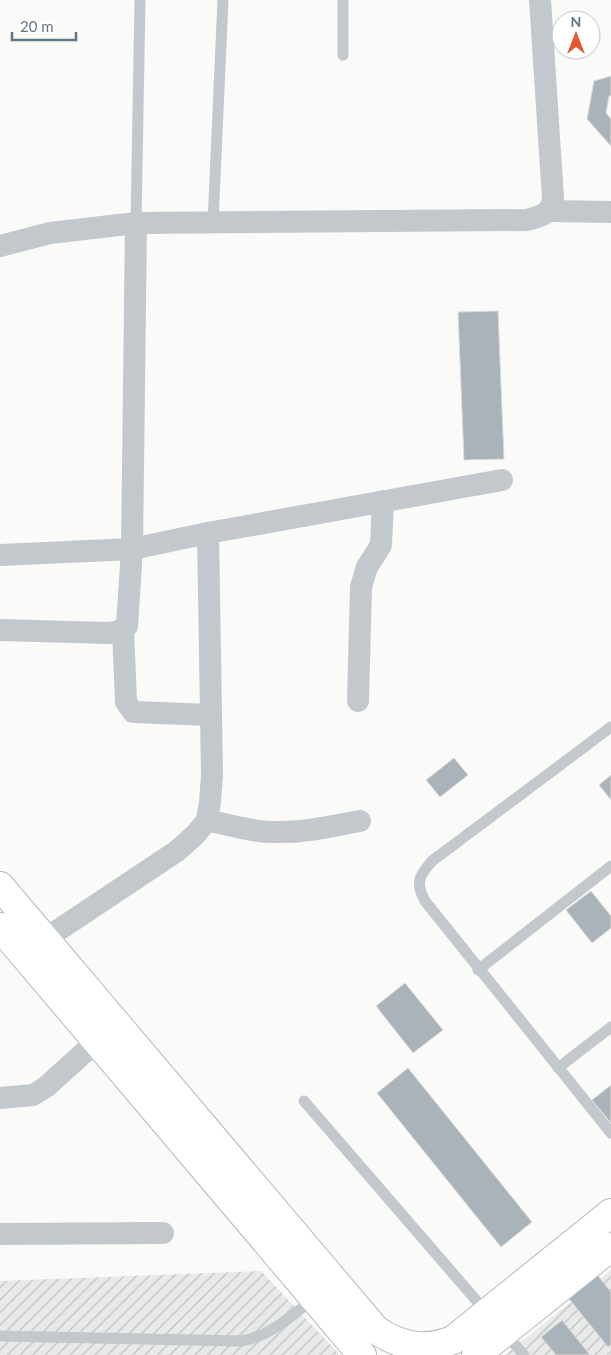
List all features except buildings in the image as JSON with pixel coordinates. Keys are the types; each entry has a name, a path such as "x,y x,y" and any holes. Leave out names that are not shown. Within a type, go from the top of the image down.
{"main road":[{"path":"0,886 376,1330 391,1339 411,1350 435,1347 463,1348 496,1323 611,1247"},
{"path":"1,929 98,1040 362,1355"},
{"path":"496,1323 611,1213"}],"street":[{"path":"0,246 50,233 136,223 526,220 541,217 549,211 553,198 540,0"},
{"path":"549,211 611,212"},
{"path":"136,223 132,550 129,621 124,630 126,702 133,712 210,715"},
{"path":"0,555 132,550 208,533 502,480"},
{"path":"358,701 361,587 367,567 381,545 384,501"},
{"path":"45,939 177,851 196,834 207,820 212,775 208,533"},
{"path":"0,630 107,633 124,630"},
{"path":"207,820 246,830 273,832 303,832 360,821"},
{"path":"1,929 25,915"},
{"path":"0,1098 33,1095 46,1087 98,1040"},
{"path":"0,1234 163,1233"}],"lane":[{"path":"136,223 140,0"},
{"path":"213,223 224,0"},
{"path":"343,0 343,55"},
{"path":"611,727 432,861 419,880 419,890 425,901 478,970 611,1133"},
{"path":"478,970 611,866"},
{"path":"558,1068 611,1027"},
{"path":"304,1101 524,1355"},
{"path":"0,1336 241,1341 256,1339 267,1334 315,1298"}],"shaded area":[{"path":"611,1270 611,1355 505,1355"},
{"path":"261,1271 340,1355 0,1355 0,1281"}]}
